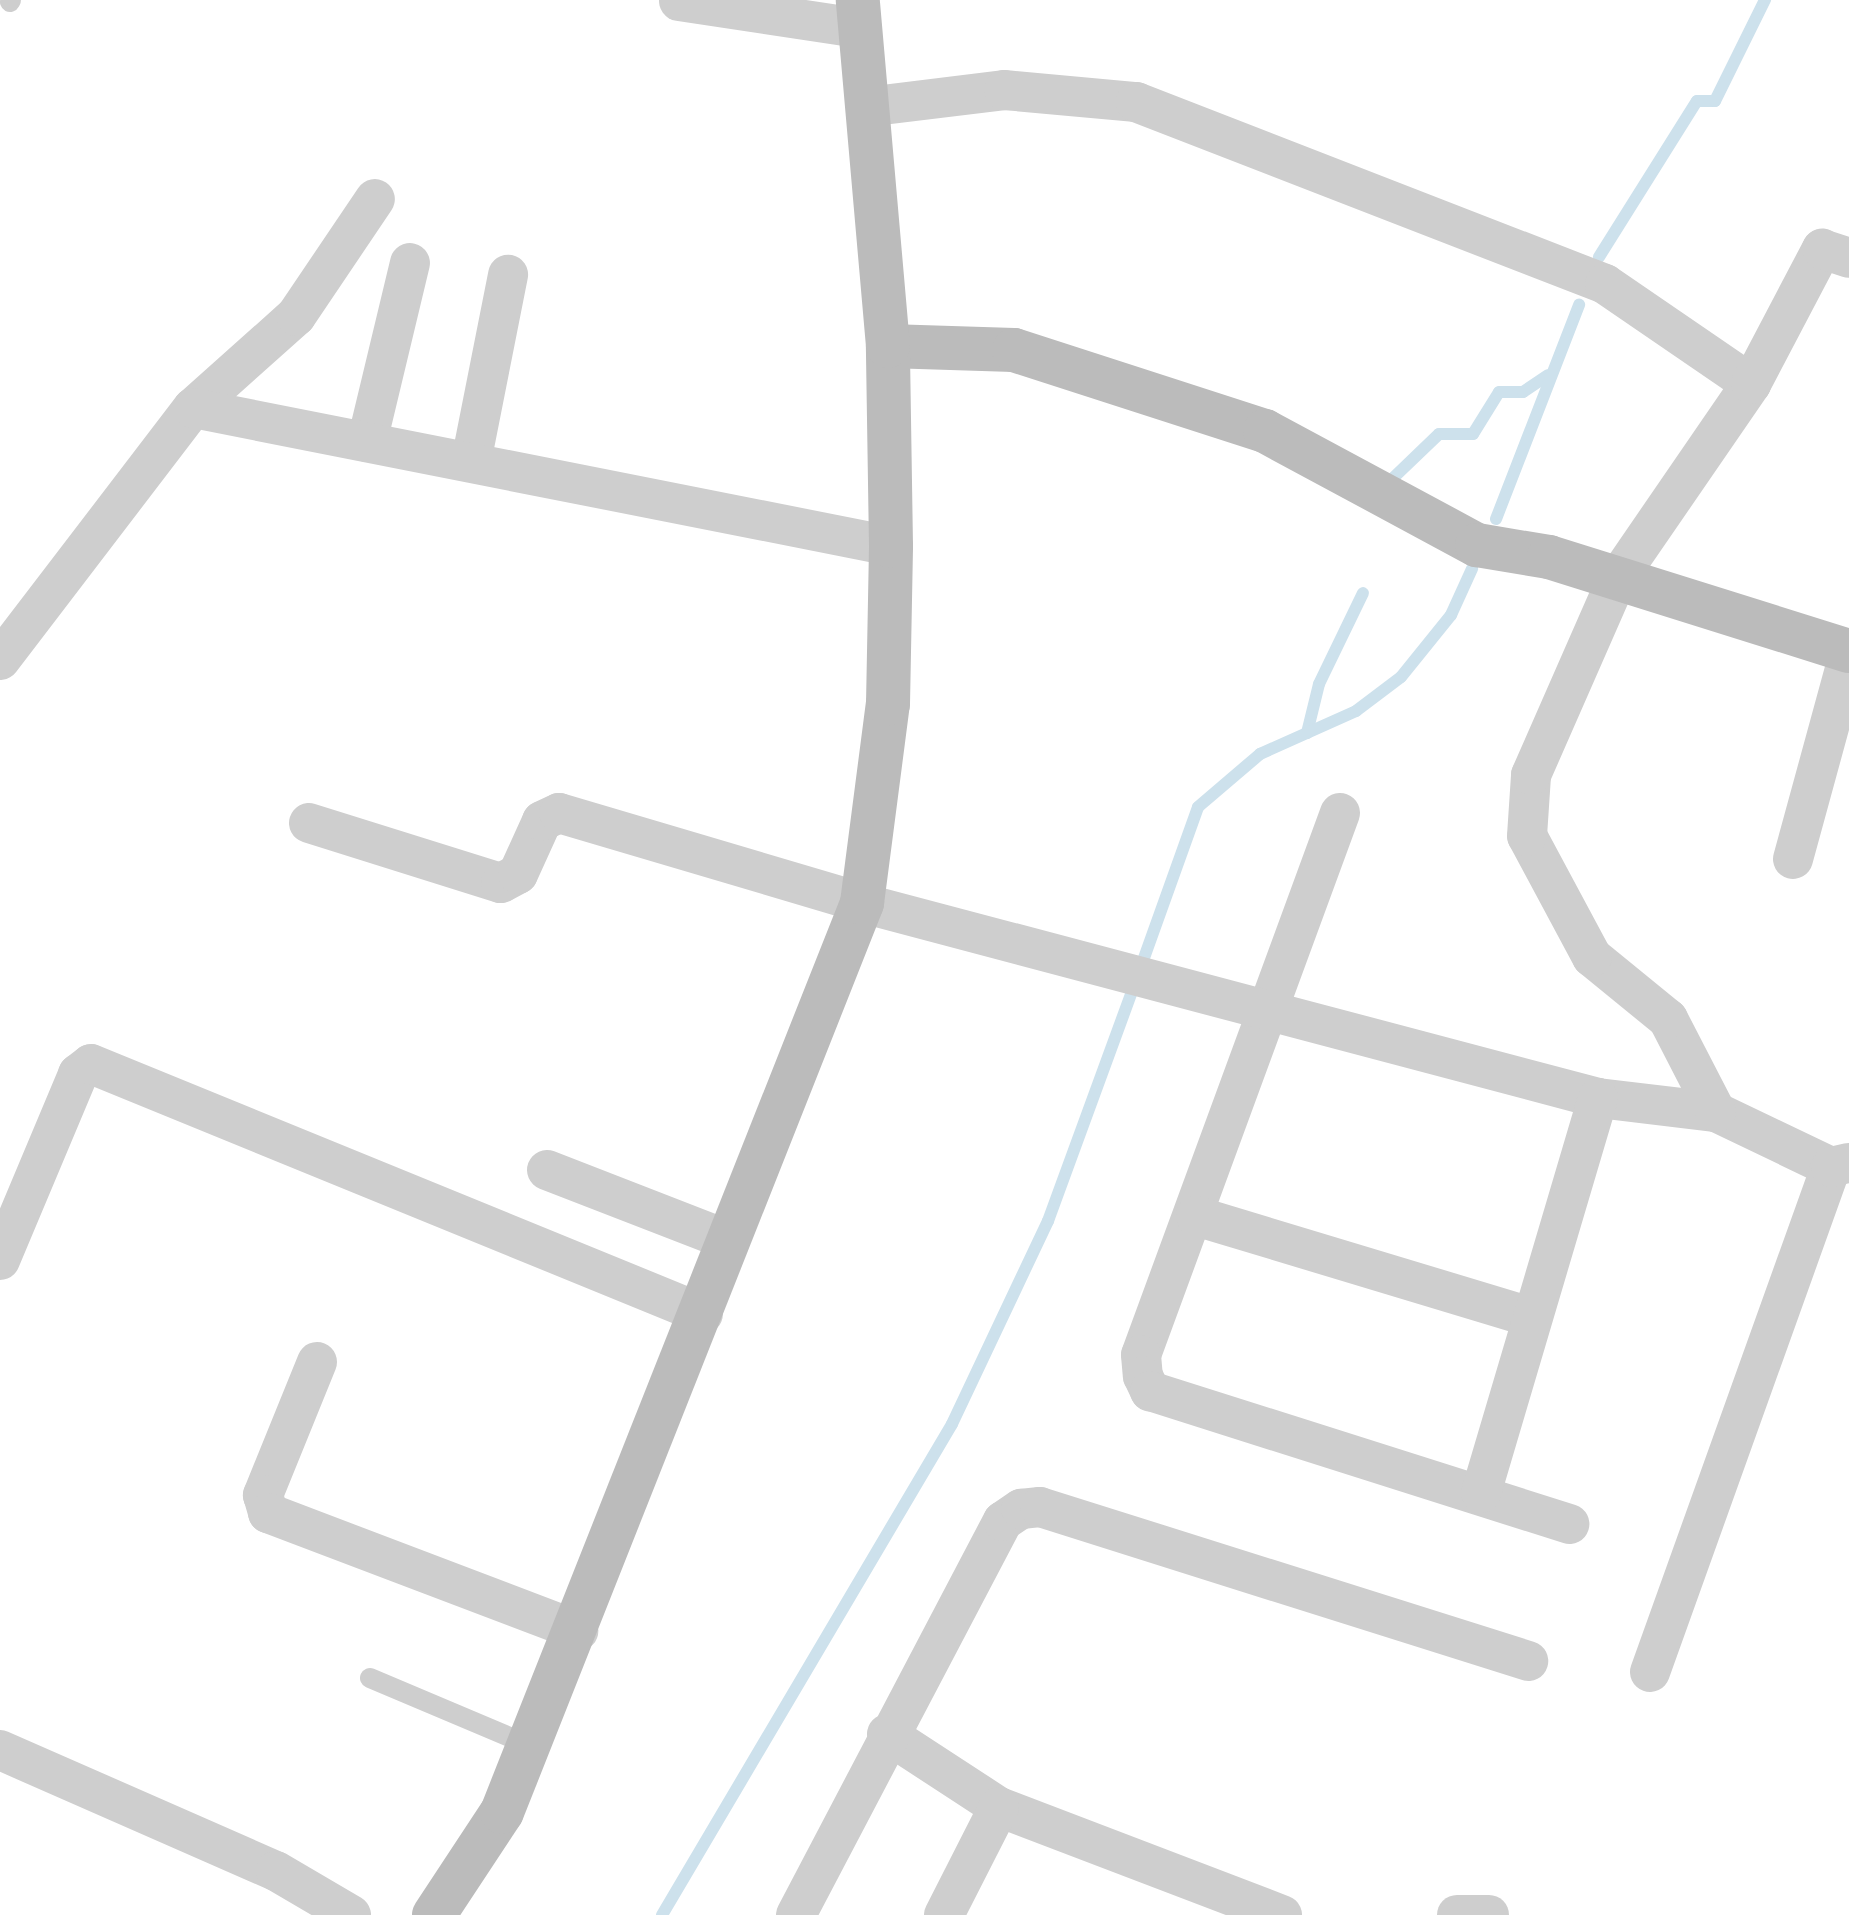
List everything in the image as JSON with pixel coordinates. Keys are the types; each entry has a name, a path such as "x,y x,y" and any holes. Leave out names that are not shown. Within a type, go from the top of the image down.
{"street":[{"path":"434,1915 502,1812 526,1744 578,1631 862,903 888,704 891,546 888,346 858,14 679,1"},
{"path":"866,107 1004,90 1136,102 1605,284 1751,384"},
{"path":"0,660 193,408 296,316 375,199"},
{"path":"1716,1112 1668,1019 1592,957 1527,836 1531,775 1617,579 1751,384 1822,249 1849,258"},
{"path":"367,442 410,263"},
{"path":"471,462 508,275"},
{"path":"888,346 1029,355 1265,431 1477,545 1617,579 1849,653 1793,859"},
{"path":"193,408 891,546"},
{"path":"309,823 501,883 518,874 542,821 559,813 862,903 1598,1098 1716,1112 1840,1165 1650,1672"},
{"path":"1340,813 1196,1216 1141,1355 1150,1391 1481,1493 1569,1524"},
{"path":"0,1260 78,1074 91,1064 703,1314"},
{"path":"1481,1493 1598,1098"},
{"path":"547,1170 730,1241"},
{"path":"1196,1216 1531,1317"},
{"path":"317,1362 263,1495 268,1513 578,1631"},
{"path":"796,1915 887,1734 1003,1521 1040,1507 1528,1661"},
{"path":"887,1734 999,1807 1282,1915"},
{"path":"0,1750 276,1871 351,1915"},
{"path":"944,1915 999,1807"},
{"path":"1457,1915 1489,1915"}],"lane":[{"path":"370,1678 526,1744"}],"waterway":[{"path":"1599,257 1697,101 1715,101 1765,0"},
{"path":"1496,519 1579,305"},
{"path":"1390,481 1439,434 1473,434 1499,392 1523,392 1548,375"},
{"path":"1144,958 1198,807 1260,754 1356,711 1401,677 1451,615 1472,569"},
{"path":"1307,733 1319,684 1363,593"},
{"path":"662,1915 952,1424 1048,1221 1131,994"}]}
